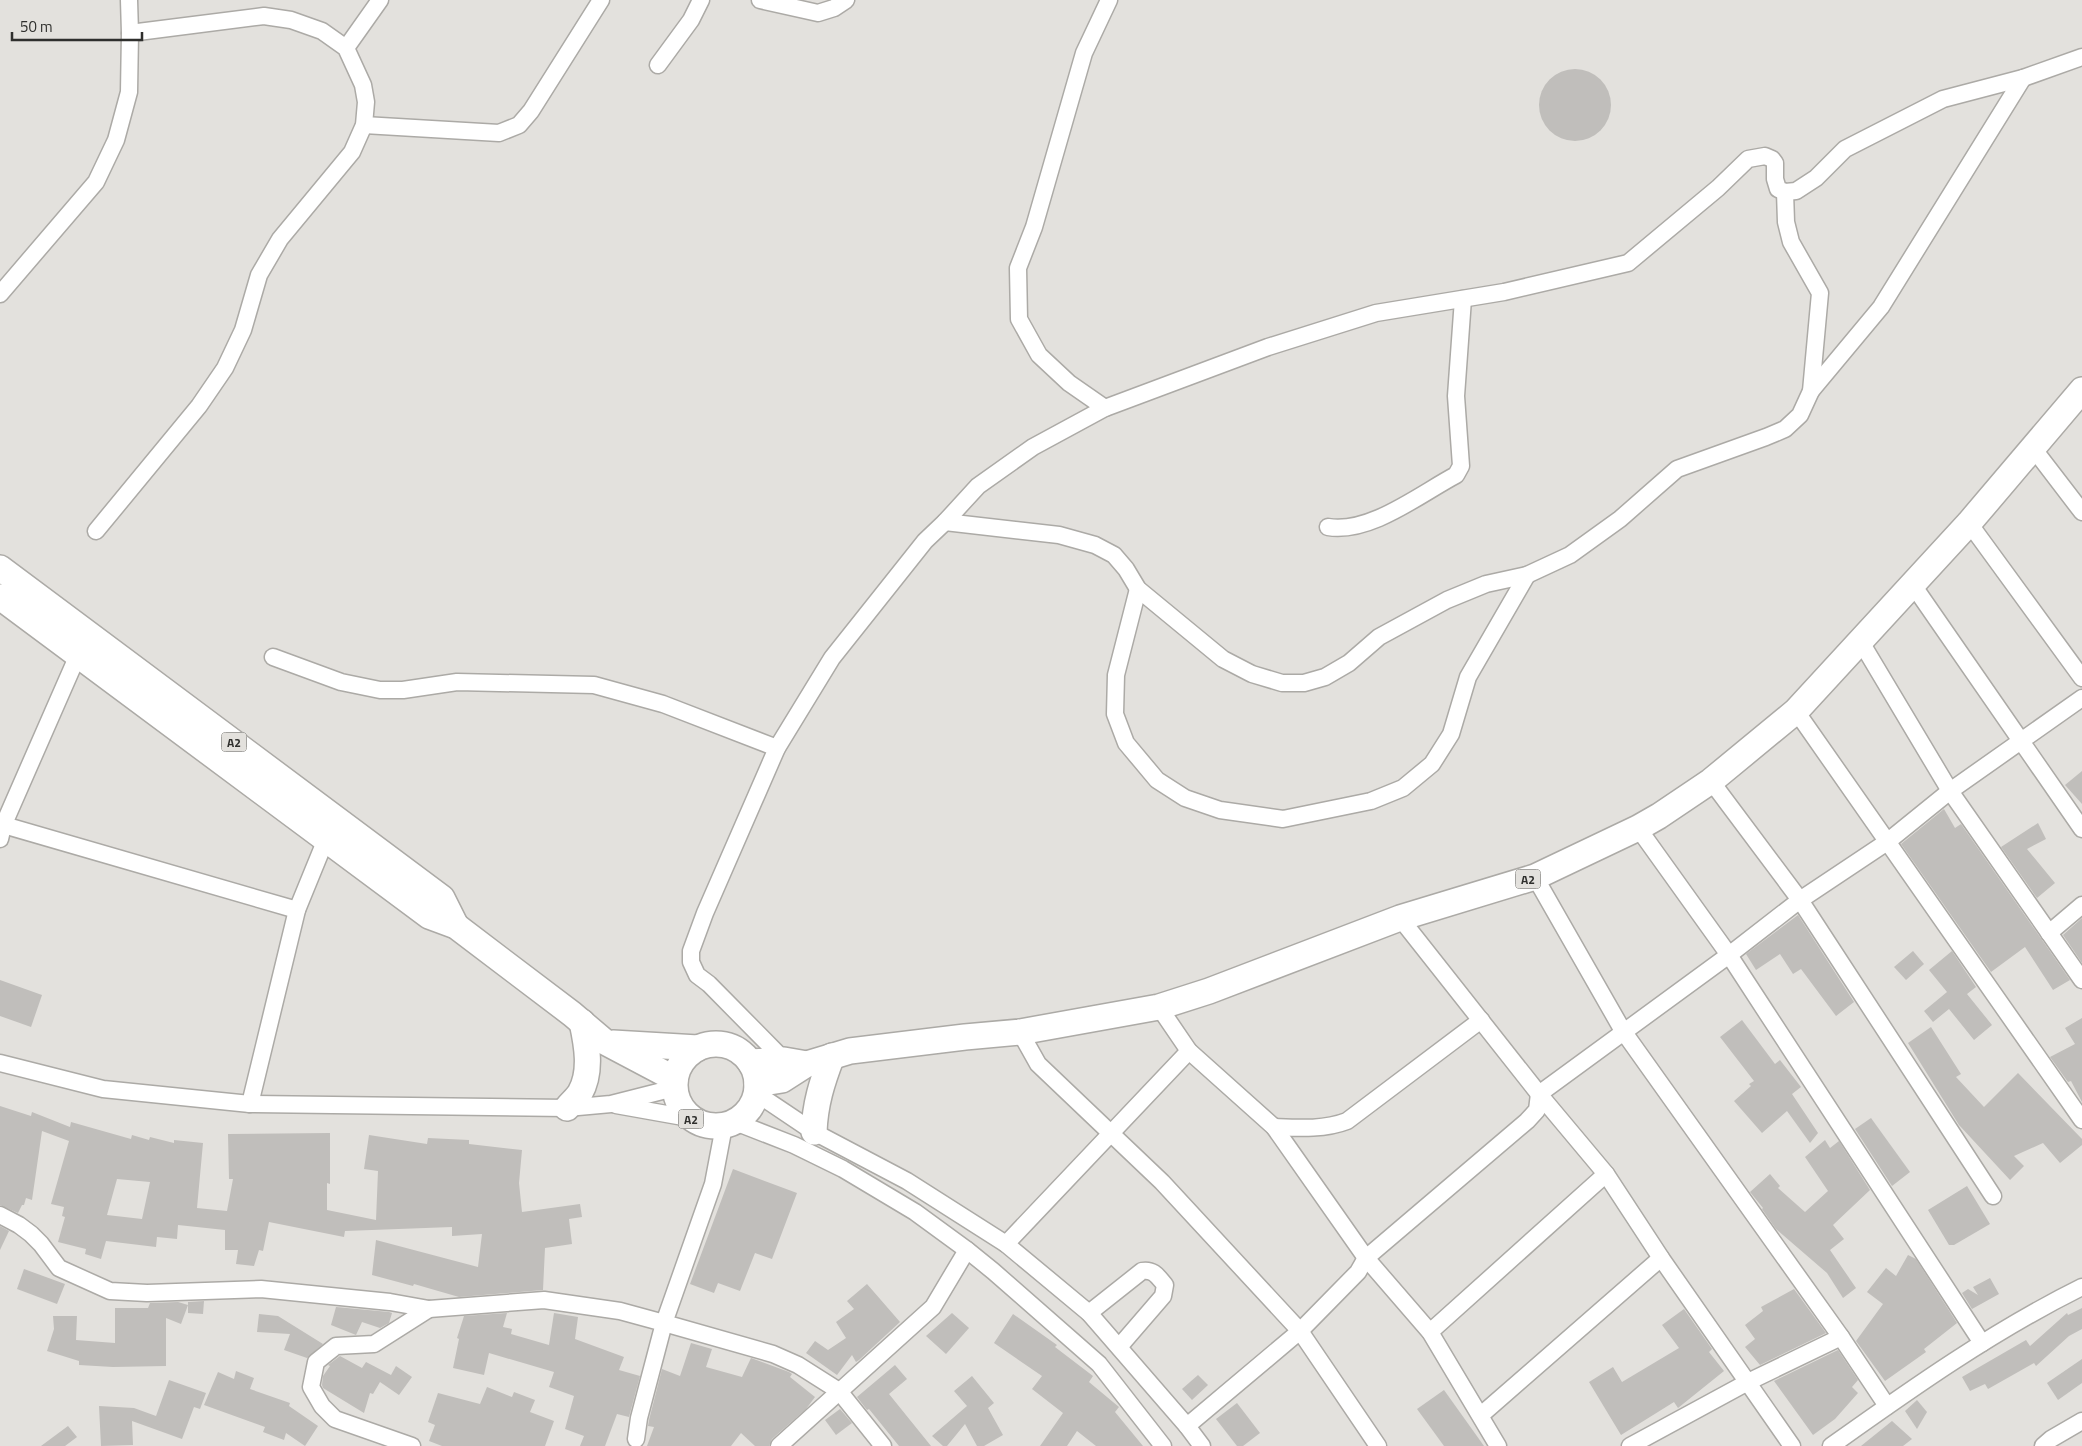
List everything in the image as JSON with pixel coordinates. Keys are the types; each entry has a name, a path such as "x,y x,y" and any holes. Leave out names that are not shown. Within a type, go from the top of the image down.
{"highway":[{"name":"A2","path":"754,1080 782,1080 795,1062 860,1050 1020,1032 1159,1007 1210,991 1400,918 1535,877 1638,828 1711,782 1796,711 1969,524 2082,390"},
{"name":"A2","path":"0,568 83,644 386,869 442,898 456,926 582,1022 605,1042 674,1083 676,1099 689,1118 700,1124 712,1127 730,1124"},
{"name":"A2","path":"0,597 83,644"},
{"path":"567,1108 580,1092 587,1071 588,1050 582,1022"},
{"path":"605,1042 698,1048"},
{"path":"674,1083 679,1066 687,1055 698,1048 712,1044 727,1045 740,1052 754,1080 752,1105 745,1114 730,1124"},
{"path":"814,1132 818,1094 832,1056"}],"street":[{"path":"0,294 96,182 116,140 129,92 129,0"},
{"path":"346,48 380,0"},
{"path":"364,125 499,133 519,125 530,111 601,0"},
{"path":"658,65 691,20 701,0"},
{"path":"760,0 818,13 834,8 846,0"},
{"path":"1105,408 1069,384 1039,355 1019,318 1018,268 1034,227 1084,53 1109,0"},
{"path":"96,531 199,406 226,368 243,330 259,275 280,238 352,152 364,125 366,102 363,85 346,48 314,28 291,20 264,16 130,33"},
{"path":"795,1062 697,974 691,962 691,951 705,913 777,748 832,658 925,541 978,486 1033,447 1105,408 1268,347 1376,314 1504,292 1628,262 1718,188 1748,159 1765,156 1772,159 1775,163 1775,179 1778,189 1785,192 1796,191 1816,178 1846,149 1943,99 2023,78 2082,57"},
{"path":"945,522 1059,536 1095,545 1114,555 1126,569 1138,589 1223,659 1252,674 1282,683 1304,683 1325,677 1349,663 1379,637 1447,600 1486,584 1527,576 1570,555 1620,519 1676,469 1785,429 1800,415 1811,391 1881,307 2023,78"},
{"path":"1785,192 1786,222 1791,242 1820,293 1811,391"},
{"path":"1328,527 1350,528 1391,512 1456,475 1461,466 1456,396 1463,299"},
{"path":"2033,448 2082,512"},
{"path":"1969,524 2082,678"},
{"path":"1138,589 1116,675 1115,714 1126,744 1156,780 1185,798 1220,810 1283,819 1371,801 1403,788 1432,764 1451,734 1468,677 1527,576"},
{"path":"1913,585 2082,829"},
{"path":"1860,642 1950,791 2082,980"},
{"path":"83,644 1,830 297,910"},
{"path":"274,657 341,682 380,690 403,690 457,682 594,684 663,704 777,748"},
{"path":"1188,1426 1300,1331 1358,1272 1366,1258 1527,1121 1537,1110 1539,1094 1729,955 1800,900 1887,842 1950,791 2082,698"},
{"path":"1796,711 2082,1120"},
{"path":"1711,782 1800,900 1993,1196"},
{"path":"1638,828 1729,955 1982,1343"},
{"path":"250,1104 297,910 332,830"},
{"path":"1535,877 1623,1031 1887,1406"},
{"path":"2049,933 2082,905"},
{"path":"1400,918 1539,1094 1606,1174 1661,1258 1792,1446"},
{"path":"1159,1007 1189,1051 1274,1127 1366,1258 1430,1332 1498,1446"},
{"path":"1274,1127 1307,1128 1337,1125 1347,1121 1481,1020"},
{"path":"1020,1032 1038,1064 1162,1182 1300,1331 1378,1446"},
{"path":"1006,1244 1189,1051"},
{"path":"0,1063 103,1089 250,1104 567,1108 611,1104 674,1083"},
{"path":"754,1080 814,1132 907,1181 1006,1244 1089,1313 1188,1426 1202,1446"},
{"path":"611,1104 689,1118"},
{"path":"636,1439 639,1418 664,1323 713,1184 730,1124 794,1145 843,1169 914,1212 967,1250 1099,1364 1163,1446"},
{"path":"1430,1332 1606,1174"},
{"path":"0,1215 31,1234 59,1268 110,1291 147,1293 261,1289 390,1302 429,1309 544,1300 620,1311 773,1354 798,1366 839,1391 883,1446"},
{"path":"780,1446 934,1307 967,1250"},
{"path":"1481,1415 1661,1258"},
{"path":"1089,1313 1142,1271 1154,1272 1159,1277 1165,1285 1163,1296 1119,1347"},
{"path":"1831,1446 1982,1343 2082,1287"},
{"path":"412,1446 335,1419 322,1406 311,1387 316,1362 336,1346 374,1344 429,1309"},
{"path":"1630,1446 1748,1382 1840,1337"},
{"path":"2043,1446 2051,1439 2082,1421"}],"building":[{"path":"1582,69 1601,79 1609,91 1611,105 1609,119 1601,131 1589,139 1568,141 1549,131 1541,119 1539,98 1549,79 1561,71"},
{"path":"2082,771 2082,804 2065,785"},
{"path":"1944,809 1955,828 1961,824 2070,980 2053,990 2025,947 1991,972 1901,844"},
{"path":"2038,823 2046,839 2027,849 2055,883 2037,898 2001,847"},
{"path":"1798,915 1854,1002 1836,1016 1801,969 1793,974 1780,954 1756,970 1746,954"},
{"path":"2082,918 2082,963 2063,935"},
{"path":"1913,951 1924,964 1906,980 1894,967"},
{"path":"1952,951 1976,987 1967,994 1992,1025 1974,1040 1949,1009 1933,1022 1924,1011 1947,992 1929,970"},
{"path":"0,980 42,995 31,1027 0,1016"},
{"path":"2082,1018 2082,1102 2071,1081 2068,1082 2050,1057 2075,1044 2065,1028"},
{"path":"1742,1020 1775,1064 1780,1060 1801,1087 1792,1094 1818,1133 1810,1143 1787,1111 1762,1133 1734,1101 1754,1081 1720,1037"},
{"path":"1931,1027 1961,1074 1956,1077 1984,1107 2018,1073 2082,1139 2082,1145 2060,1163 2043,1143 2014,1156 2024,1166 2010,1180 1959,1125 1908,1043"},
{"path":"0,1106 31,1116 32,1112 70,1127 71,1122 131,1139 132,1135 149,1140 150,1137 174,1143 174,1140 203,1143 197,1208 227,1211 233,1179 229,1179 228,1134 330,1133 330,1184 327,1183 327,1210 376,1220 378,1171 364,1169 369,1135 427,1144 428,1138 469,1140 469,1144 522,1150 519,1183 522,1212 580,1204 582,1217 569,1219 572,1244 545,1248 543,1290 459,1297 414,1284 413,1286 372,1275 376,1240 478,1267 482,1234 452,1236 452,1227 345,1231 344,1237 269,1222 263,1251 259,1250 254,1266 236,1264 238,1250 225,1250 225,1230 178,1225 177,1239 157,1237 156,1247 106,1241 101,1259 85,1254 86,1249 58,1242 65,1217 62,1216 64,1207 51,1204 69,1141 42,1131 32,1200 26,1198 24,1205 22,1205 18,1213 0,1205","holes":["117,1179 150,1182 142,1219 107,1215"]},
{"path":"1871,1118 1910,1172 1892,1186 1855,1129"},
{"path":"1825,1140 1830,1148 1839,1141 1870,1190 1833,1225 1844,1239 1830,1250 1856,1288 1843,1298 1827,1273 1776,1229 1750,1192 1770,1174 1780,1186 1778,1188 1805,1212 1828,1191 1805,1157"},
{"path":"733,1169 797,1193 772,1259 755,1253 740,1291 718,1283 714,1293 690,1284"},
{"path":"1967,1186 1990,1224 1954,1245 1949,1245 1928,1210"},
{"path":"0,1226 9,1231 0,1250"},
{"path":"1908,1255 1916,1259 1957,1323 1924,1349 1926,1352 1885,1381 1856,1341 1883,1304 1867,1292 1886,1268 1896,1276"},
{"path":"24,1269 65,1284 57,1304 17,1289"},
{"path":"1990,1278 1999,1294 1972,1309 1962,1293 1968,1289 1978,1295 1973,1287"},
{"path":"867,1284 900,1322 859,1360 856,1362 852,1355 837,1375 806,1353 815,1341 828,1350 846,1338 836,1322 854,1309 847,1301"},
{"path":"1794,1289 1826,1333 1760,1365 1745,1347 1755,1339 1745,1325 1763,1311 1761,1307"},
{"path":"204,1301 203,1314 188,1313 188,1302"},
{"path":"178,1302 188,1305 181,1324 166,1318 166,1366 113,1367 79,1365 79,1361 47,1351 54,1329 53,1316 77,1316 76,1340 115,1343 115,1308 148,1308 150,1303"},
{"path":"336,1307 392,1313 389,1323 380,1328 362,1322 356,1335 331,1325"},
{"path":"2082,1308 2082,1329 2069,1336 2036,1366 2034,1363 1988,1389 1985,1384 1970,1391 1962,1377 2026,1340 2030,1346 2067,1313 2068,1315"},
{"path":"1684,1309 1712,1349 1709,1352 1724,1371 1678,1408 1674,1402 1621,1435 1589,1382 1613,1367 1622,1382 1679,1348 1662,1325"},
{"path":"507,1313 503,1327 512,1329 511,1334 549,1345 554,1313 578,1317 575,1339 624,1357 619,1370 640,1376 629,1417 617,1414 605,1446 580,1446 584,1436 565,1429 574,1396 549,1387 554,1372 489,1353 484,1375 453,1368 459,1339 457,1338 464,1316"},
{"path":"952,1313 969,1328 946,1354 926,1336"},
{"path":"259,1314 278,1316 323,1344 307,1358 284,1350 290,1334 257,1332"},
{"path":"1013,1314 1057,1345 1055,1347 1093,1376 1089,1382 1119,1407 1115,1412 1143,1446 1096,1446 1077,1431 1067,1446 1040,1446 1063,1413 1032,1389 1042,1376 994,1343"},
{"path":"691,1343 712,1349 706,1367 742,1377 751,1358 789,1372 792,1374 790,1377 815,1397 806,1409 772,1439 769,1446 755,1446 741,1433 731,1446 647,1446 654,1427 648,1426 662,1369 680,1376"},
{"path":"1838,1350 1858,1380 1852,1387 1858,1393 1835,1419 1813,1435 1774,1381"},
{"path":"340,1356 362,1368 366,1362 391,1375 396,1366 412,1377 399,1395 380,1382 373,1394 370,1393 364,1413 323,1388 323,1376 330,1366 328,1365"},
{"path":"2082,1359 2082,1383 2058,1400 2047,1383"},
{"path":"895,1365 907,1379 889,1394 931,1446 899,1446 857,1397"},
{"path":"236,1371 254,1378 250,1389 290,1403 289,1406 318,1426 305,1446 286,1433 284,1440 263,1432 265,1427 204,1405 218,1372 234,1379"},
{"path":"1198,1375 1208,1385 1192,1400 1182,1389"},
{"path":"972,1376 994,1403 988,1408 1003,1435 984,1446 977,1446 965,1424 947,1446 943,1446 932,1436 967,1406 954,1391"},
{"path":"169,1380 206,1393 200,1409 194,1407 182,1439 132,1421 133,1445 101,1446 99,1406 134,1408 156,1416"},
{"path":"487,1387 512,1397 514,1392 535,1400 530,1412 554,1421 545,1446 442,1446 429,1441 435,1425 428,1422 438,1393 480,1404"},
{"path":"1444,1390 1484,1446 1444,1446 1417,1409"},
{"path":"1917,1400 1927,1412 1917,1429 1905,1411"},
{"path":"1237,1403 1260,1433 1243,1446 1237,1446 1216,1419"},
{"path":"840,1409 852,1423 836,1435 825,1420"},
{"path":"1892,1421 1912,1439 1903,1446 1861,1446"},
{"path":"68,1426 77,1437 65,1446 41,1446"}]}
